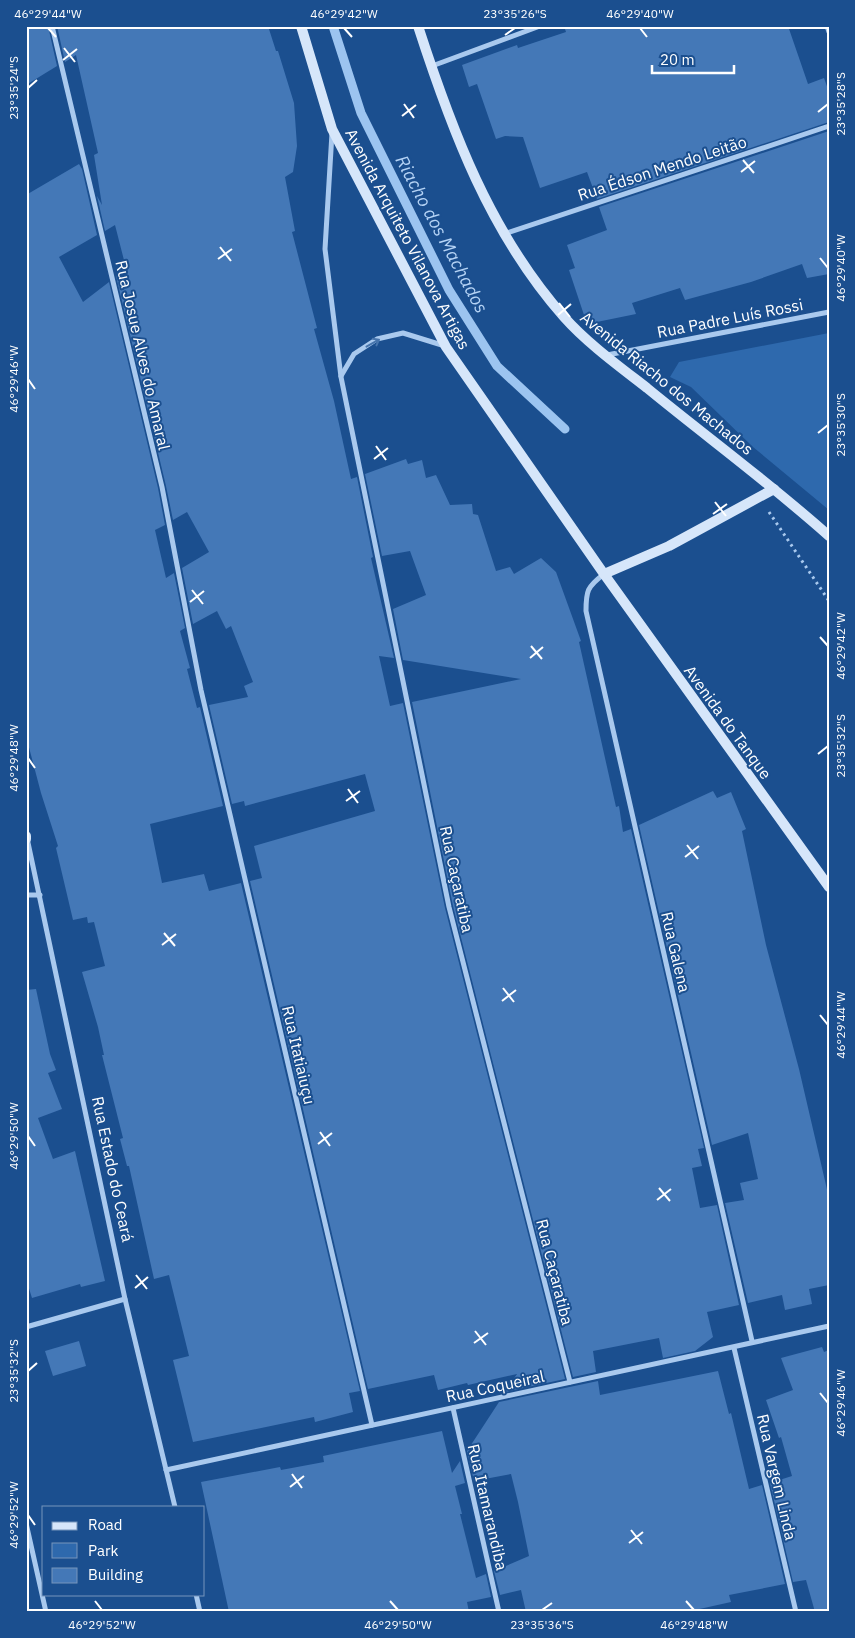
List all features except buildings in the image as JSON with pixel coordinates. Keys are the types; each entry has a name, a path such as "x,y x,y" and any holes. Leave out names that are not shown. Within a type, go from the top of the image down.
{"main road":[{"name":"Avenida Arquiteto Vilanova Artigas","path":"301,26 332,129 446,346 604,574"},
{"name":"Avenida Riacho dos Machados","path":"418,26 470,170 504,234 528,273 565,318 607,356 774,489 829,536"},
{"path":"604,574 669,546 774,489"},
{"name":"Avenida do Tanque","path":"604,574 829,887"}],"street":[{"name":"Rua Josue Alves do Amaral","path":"52,26 162,487 201,690"},
{"path":"431,66 540,26"},
{"path":"827,26 829,32"},
{"name":"Rua Édson Mendo Leitão","path":"504,234 829,126"},
{"name":"Rua Caçaratiba","path":"332,129 325,249 341,377 449,907 570,1382"},
{"name":"Rua Padre Luís Rossi","path":"607,356 829,312"},
{"path":"341,377 354,354 377,339 403,333 446,346"},
{"name":"Rua Galena","path":"604,574 594,581 586,593 586,611 752,1342"},
{"name":"Rua Itatiaiuçu","path":"201,690 372,1425"},
{"name":"Rua Estado do Ceará","path":"26,838 40,895 125,1299 175,1506"},
{"path":"26,895 40,895"},
{"path":"26,1327 125,1299"},
{"name":"Rua Coqueiral","path":"166,1470 829,1326"},
{"name":"Rua Vargem Linda","path":"734,1348 796,1612"},
{"name":"Rua Itamarandiba","path":"453,1408 499,1612"},
{"path":"26,1524 42,1594"},
{"path":"42,1596 46,1612"},
{"path":"196,1596 200,1612"}],"path":[{"path":"759,497 829,601"}],"green space":[{"path":"829,333 829,510 753,447 691,387 670,377 679,362"}],"waterway":[{"name":"Riacho dos Machados","path":"333,26 361,113 449,290 497,366 565,429"}]}
